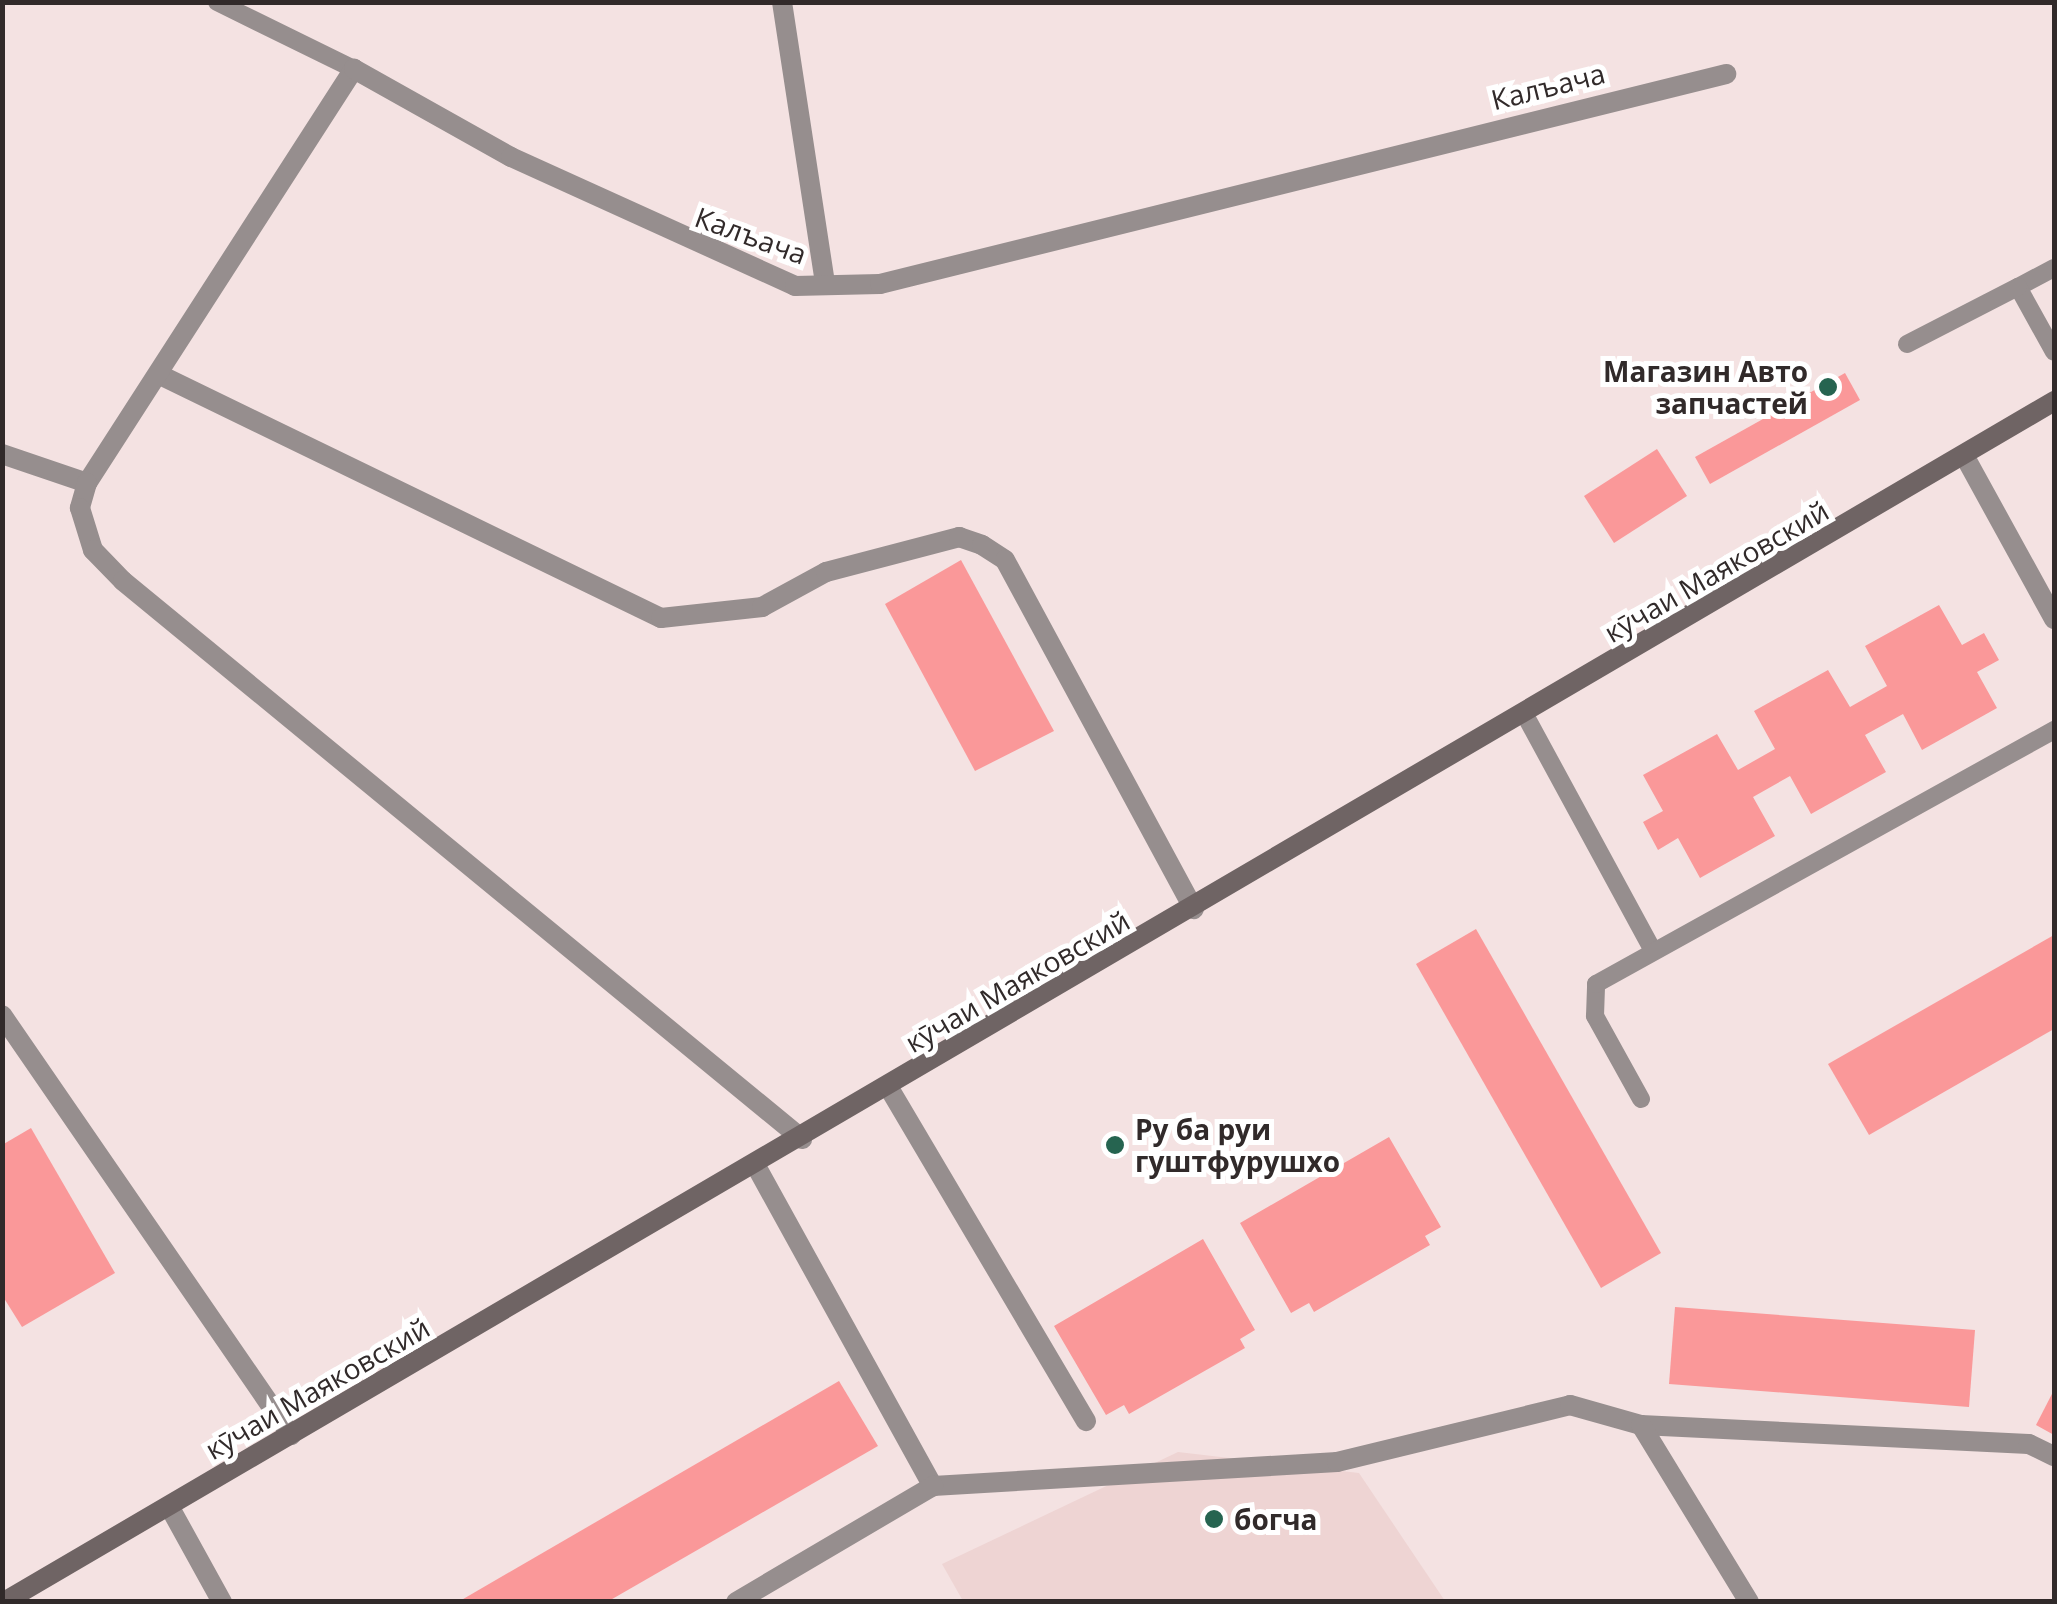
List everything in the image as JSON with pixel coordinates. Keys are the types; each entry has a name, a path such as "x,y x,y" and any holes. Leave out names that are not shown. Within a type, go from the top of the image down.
{"street":[{"path":"782,2 824,284"},
{"name":"Калъача","path":"354,69 674,236 795,286 880,284 1726,74"},
{"path":"354,69 86,483 80,508 93,550 123,581 802,1138"},
{"path":"158,374 661,618 762,608 826,572 959,537 982,545 1005,560 1194,909"},
{"name":"кӯчаи Маяковский","path":"4,1602 1965,458 2054,400"},
{"path":"2,454 86,483"},
{"path":"1965,458 2054,619"},
{"path":"2,1015 291,1434"},
{"path":"889,1088 1086,1421"},
{"path":"756,1166 934,1486"},
{"path":"736,1602 934,1486 1336,1462 1570,1405 1641,1425 2029,1444 2054,1456"},
{"path":"1641,1425 1749,1602"},
{"path":"169,1506 222,1602"}],"lane":[{"path":"217,2 354,69"},
{"path":"1907,344 2054,268"},
{"path":"2018,287 2054,352"},
{"path":"1525,715 1650,946"},
{"path":"1641,1099 1595,1016 1596,984 1650,946 2054,730"}],"shaded area":[{"name":"богча","path":"1178,1452 1359,1473 1445,1601 963,1601 942,1564"}],"building":[{"path":"1845,373 1860,400 1710,484 1695,457"},
{"path":"1657,449 1687,496 1614,543 1584,496"},
{"path":"961,560 1054,731 975,771 885,604"},
{"path":"1939,605 1962,645 1984,633 1999,660 1977,672 1997,708 1922,750 1903,714 1865,735 1886,772 1811,814 1790,776 1753,797 1775,836 1700,878 1678,838 1658,850 1643,822 1663,811 1643,775 1717,734 1738,770 1775,749 1754,711 1828,670 1850,707 1887,686 1865,646"},
{"path":"1476,929 1661,1253 1601,1288 1416,964"},
{"path":"2054,935 2054,1029 1869,1135 1828,1064"},
{"path":"31,1128 115,1273 22,1327 2,1295 2,1145"},
{"path":"1389,1137 1441,1227 1425,1236 1430,1245 1314,1312 1309,1303 1291,1313 1240,1223"},
{"path":"1203,1239 1255,1330 1240,1339 1245,1348 1129,1414 1124,1405 1106,1415 1054,1326"},
{"path":"1675,1307 1975,1330 1969,1407 1669,1384"},
{"path":"839,1381 878,1446 607,1602 458,1602"},
{"path":"2054,1390 2054,1435 2036,1425"}],"place":[{"name":"Магазин Авто запчастей","path":"1828,387"},
{"name":"Ру ба руи гуштфурушхо","path":"1115,1145"},
{"name":"богча","path":"1214,1519"}]}
